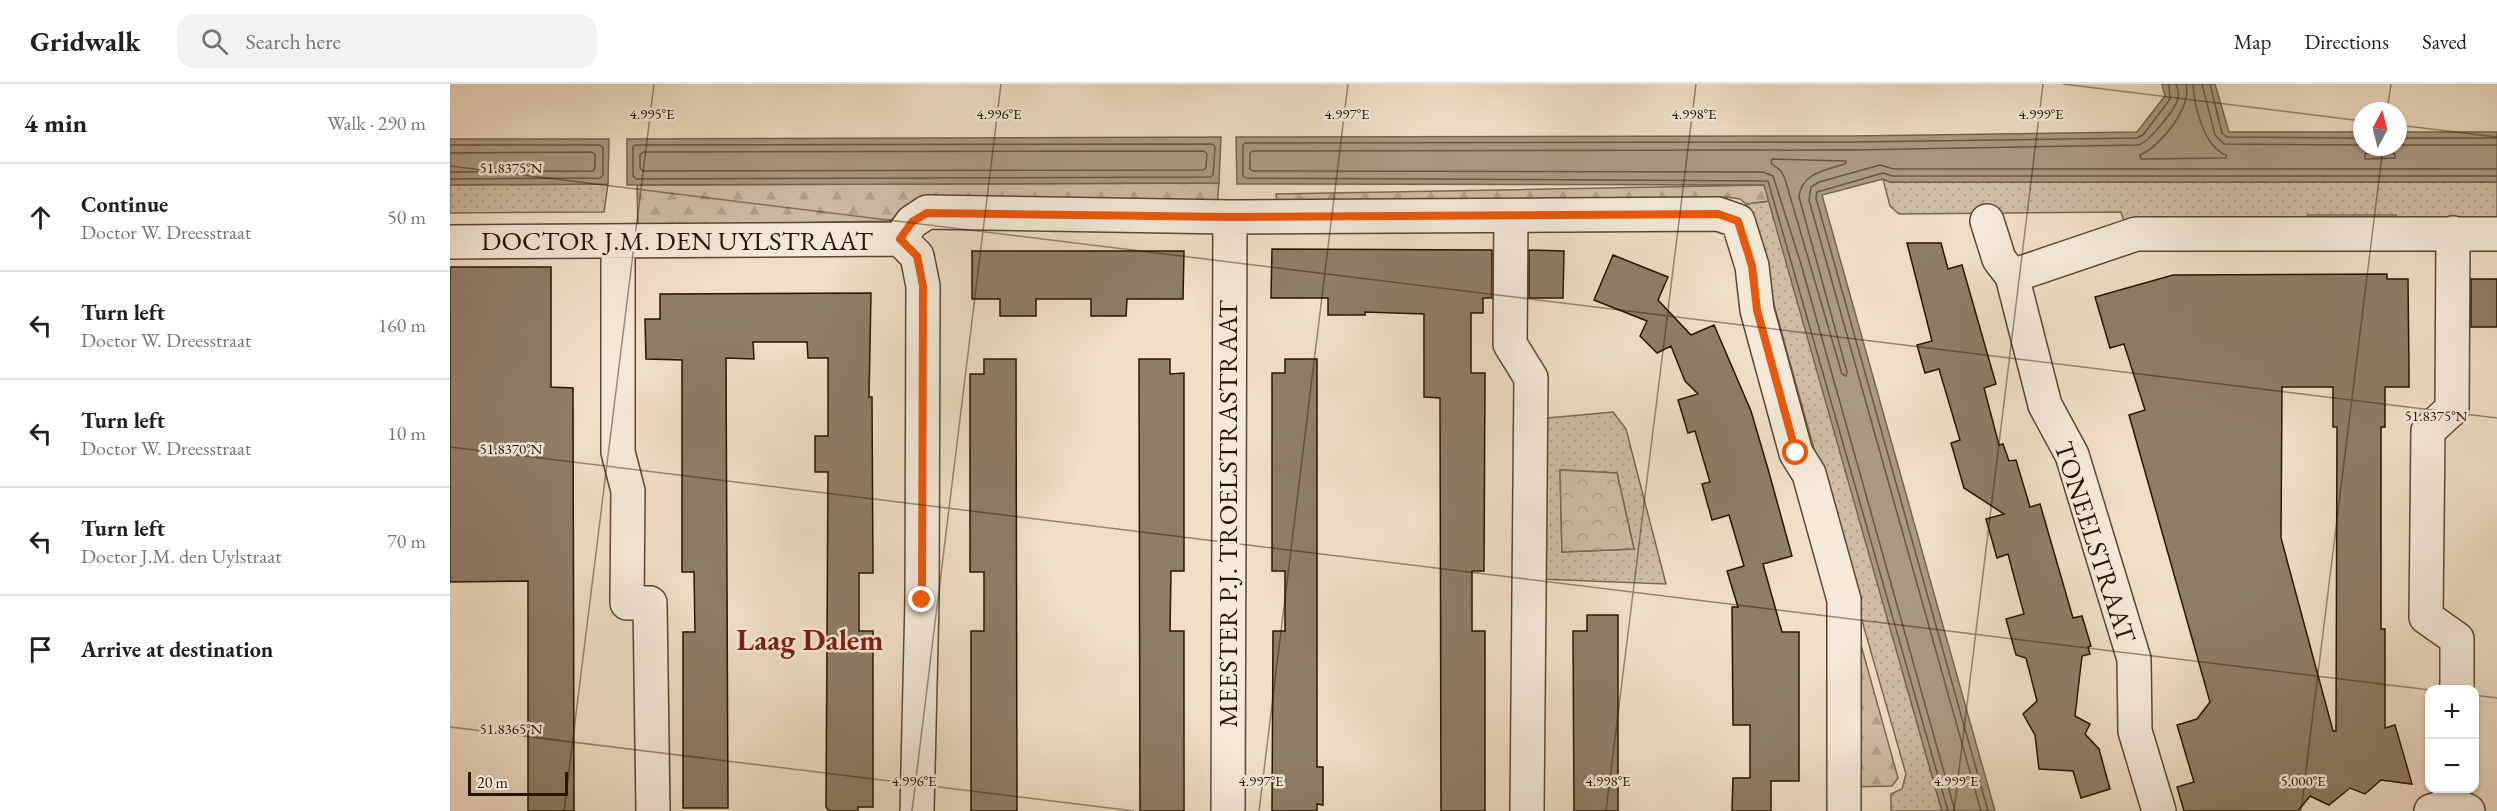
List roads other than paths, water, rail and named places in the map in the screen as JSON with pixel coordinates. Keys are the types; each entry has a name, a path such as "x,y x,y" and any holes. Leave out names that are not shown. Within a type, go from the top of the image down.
{"street":[{"path":"900,239 912,222 927,213 1230,217 1718,214 1738,221 1752,266 1757,310 1796,453 1809,474 1844,600 1844,811"},
{"path":"1511,216 1510,344 1531,378 1527,811"},
{"name":"MEESTER P.J. TROELSTRASTRAAT","path":"1228,811 1230,217"},
{"name":"TONEELSTRAAT","path":"1987,221 1999,260 2012,276 2045,405 2072,455 2134,659 2135,731 2159,811"},
{"path":"2453,233 2452,409 2428,431 2426,617 2457,639 2457,685"},
{"path":"2012,276 2136,234 2497,234"},
{"name":"DOCTOR J.M. DEN UYLSTRAAT","path":"450,242 900,239 917,256 923,286 922,600 917,811"},
{"path":"618,242 618,452 628,492 627,603 650,603 653,811"}],"water":[{"path":"2162,84 2215,84 2229,132 2353,132 2353,156 2407,156 2407,132 2497,132 2497,182 1890,182 1883,179 1822,195 1995,811 1942,811 1764,185 1237,184 1236,137 1853,136 2137,132 2165,96"},
{"path":"1221,137 1219,183 627,185 627,139"},
{"path":"450,139 609,139 608,184 450,185"}],"district":[{"name":"Laag Dalem","path":"810,640"}]}
